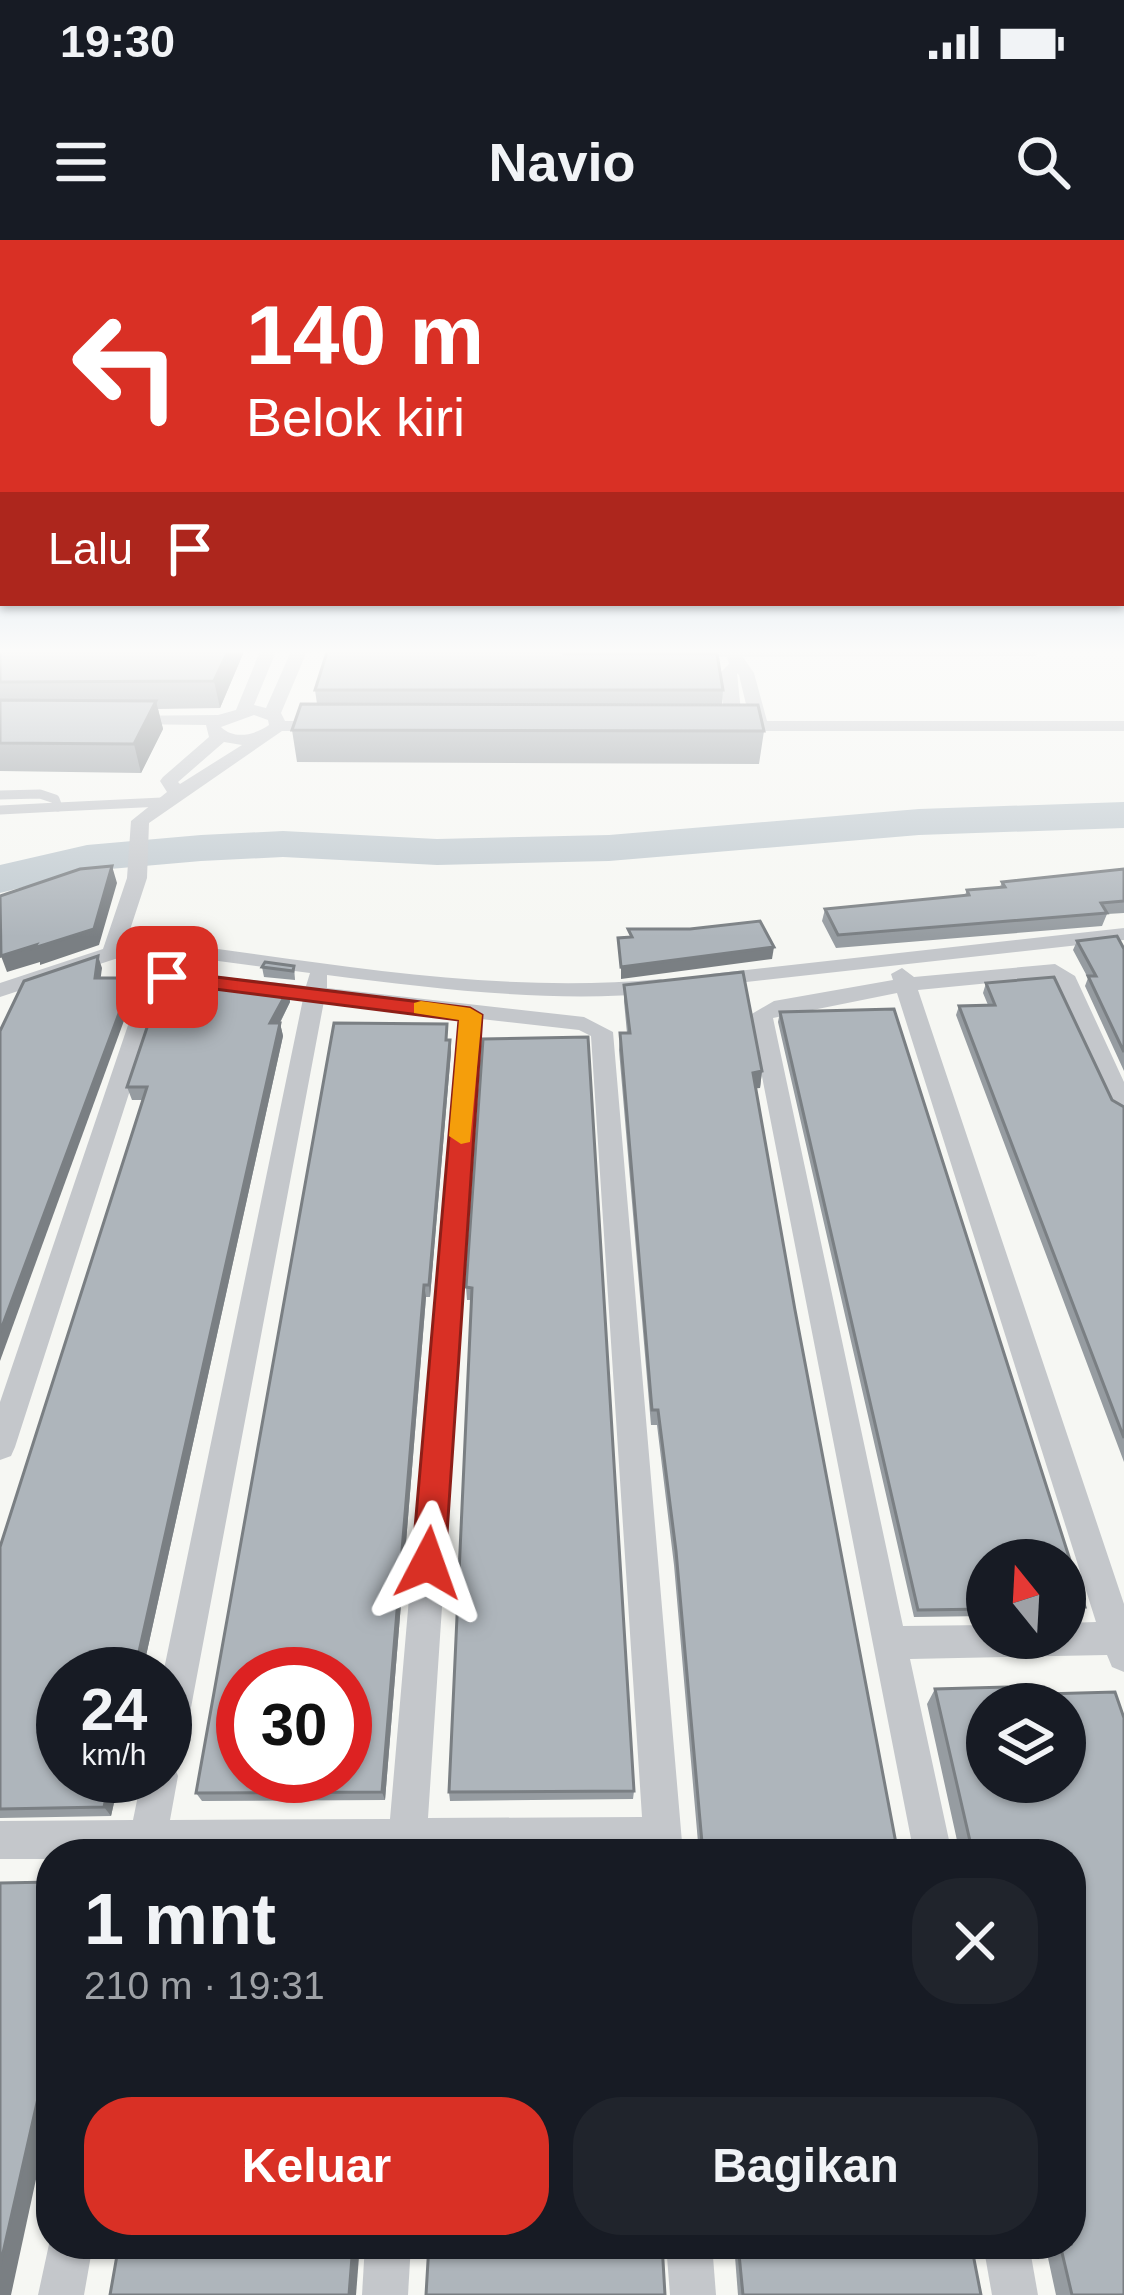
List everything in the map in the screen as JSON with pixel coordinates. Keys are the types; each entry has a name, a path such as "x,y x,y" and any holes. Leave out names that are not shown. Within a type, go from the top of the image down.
{"street":[{"path":"169,796 169,781 203,745"},
{"path":"112,953 137,878 138,828 169,796 196,785 251,745"},
{"path":"930,1839 761,1021 774,1008 902,972 1124,934"},
{"path":"0,990 112,953 178,947 470,1015 584,1024 605,1036 663,1839"},
{"path":"0,1447 153,984 172,977 318,980 547,994 1046,968 1059,972 1124,1108"},
{"path":"893,1643 1122,1644 902,972"},
{"path":"185,1647 318,980"},
{"path":"406,1839 470,1015"},
{"path":"148,1839 155,1803"},
{"path":"0,1840 36,1842"},
{"path":"61,2295 67,2259"},
{"path":"385,2295 387,2259"},
{"path":"690,2259 692,2295"},
{"path":"1009,2259 1016,2295"}],"lane":[{"path":"0,795 50,796 58,807"},
{"path":"0,810 169,796"}],"building":[{"path":"112,866 94,929 1,956 0,896 80,869"},
{"path":"1124,869 1124,901 1101,903 1107,913 838,935 825,909 969,895 967,890 1005,887 1002,882"},
{"path":"760,921 774,947 621,967 618,938 632,937 628,929 690,929"},
{"path":"1117,936 1124,949 1124,1052 1088,976 1096,976 1077,941"},
{"path":"98,956 95,978 131,978 130,984 0,1332 0,1031 24,981"},
{"path":"265,962 294,966 293,971 262,967"},
{"path":"743,972 762,1071 753,1073 895,1839 702,1839 676,1551 658,1410 652,1410 620,1033 630,1033 624,985"},
{"path":"1054,977 1112,1100 1124,1107 1124,1438 959,1006 995,1005 986,983"},
{"path":"225,982 288,990 270,1023 280,1023 140,1647 36,1647 36,1803 105,1803 104,1807 0,1809 0,1547 147,1087 127,1087 162,983"},
{"path":"894,1009 1063,1539 966,1539 966,1609 918,1610 780,1012"},
{"path":"334,1023 447,1024 446,1040 450,1040 429,1285 424,1285 382,1792 372,1792 372,1647 222,1647"},
{"path":"588,1037 634,1791 449,1792 472,1288 466,1287 483,1039"},
{"path":"216,1681 216,1793 196,1793"},
{"path":"966,1688 966,1803 1086,1803 1086,1693 1115,1692 1124,1718 1124,2295 1072,2295 1064,2259 1086,2259 1086,1839 970,1839 935,1689"},
{"path":"36,1882 36,2107 0,2266 0,1883"},
{"path":"116,2259 352,2259 349,2295 110,2295"},
{"path":"428,2259 663,2259 665,2295 426,2295"},
{"path":"739,2259 974,2259 981,2295 743,2295"}],"waterway":[{"path":"0,879 87,858 201,848 283,844 437,852 609,848 919,822 1124,815"}],"slow traffic":[{"path":"421,1008 470,1015 461,1136"}],"route":[{"path":"167,977 470,1015 428,1563"}]}
